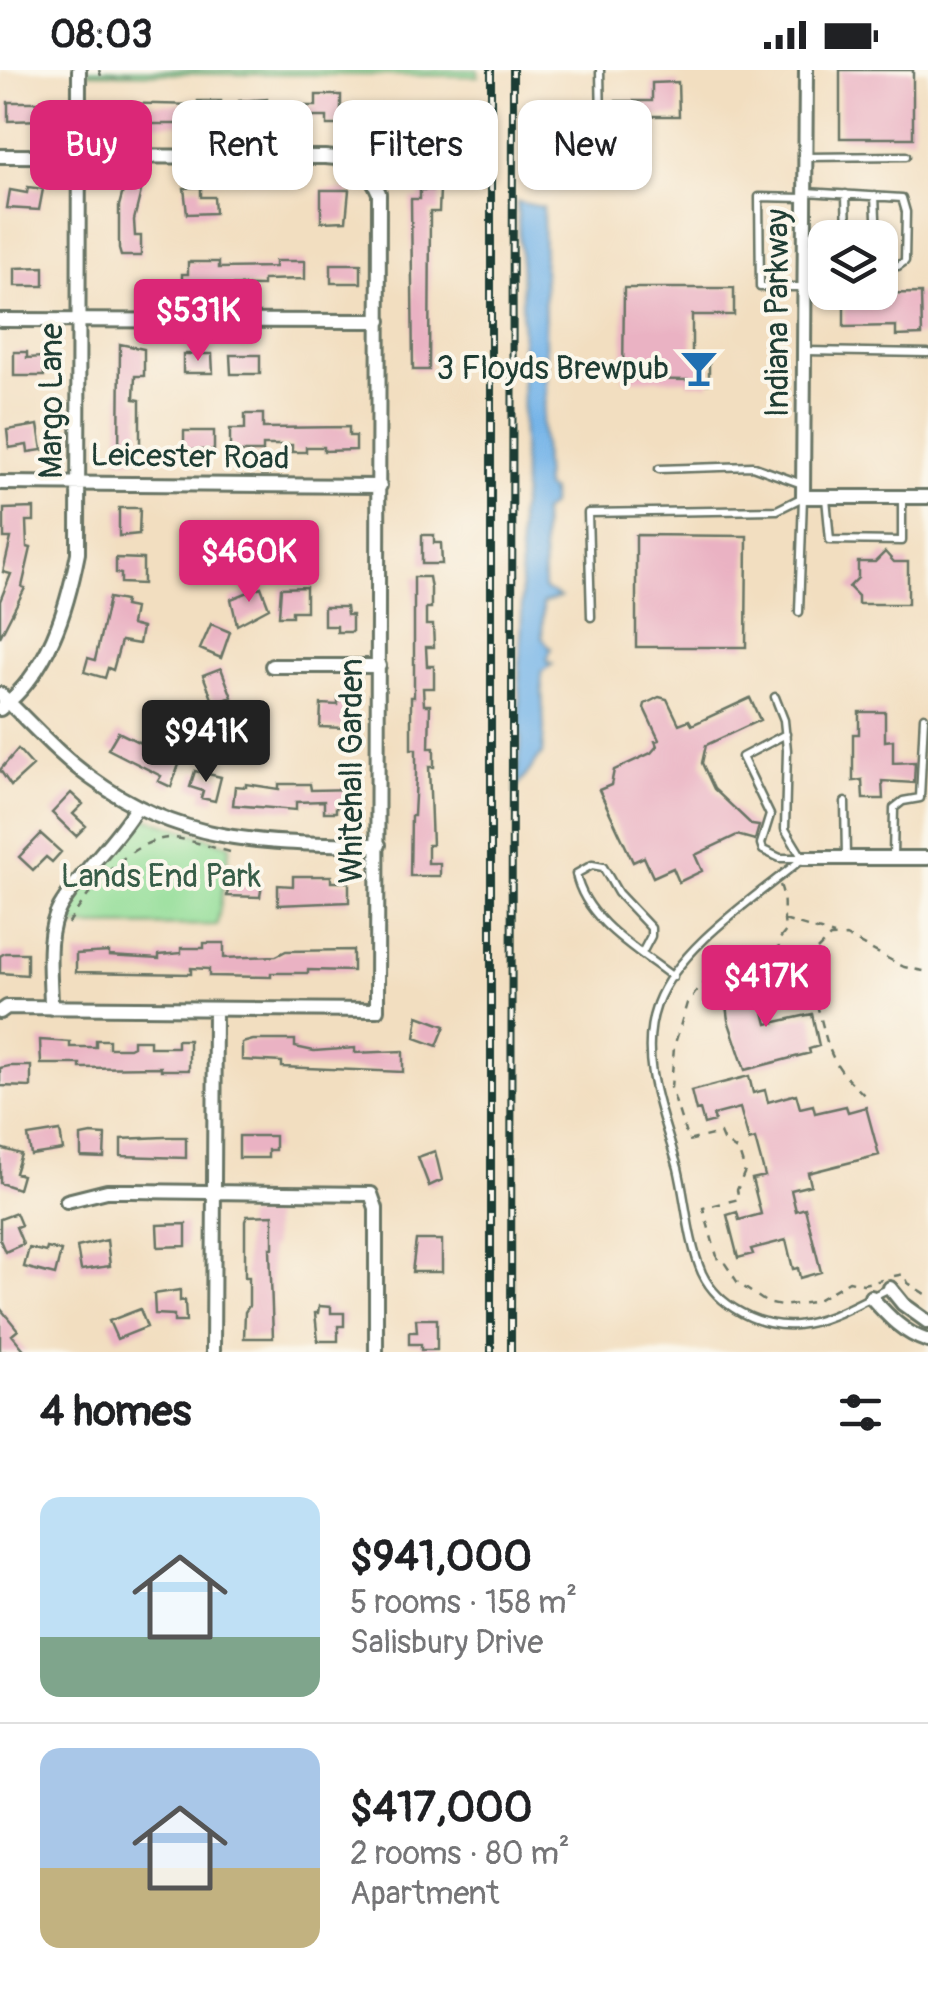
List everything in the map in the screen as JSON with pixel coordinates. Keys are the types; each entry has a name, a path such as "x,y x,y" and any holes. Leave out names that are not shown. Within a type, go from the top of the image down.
{"street":[{"name":"Margo Lane","path":"79,70 79,100"},
{"name":"Indiana Parkway","path":"803,490 806,70"},
{"path":"0,156 30,156"},
{"name":"Whitehall Garden","path":"152,156 334,157 353,162 369,174 380,206 377,1010 215,1009"},
{"name":"Margo Lane","path":"3,702 55,638 71,591 78,553 78,190"},
{"path":"0,320 380,321"},
{"name":"Leicester Road","path":"0,483 380,486"},
{"path":"803,490 826,497 928,497"},
{"path":"272,666 378,666"},
{"path":"3,702 89,777 136,808 238,840 378,845"},
{"path":"51,1008 51,940 58,910 118,837 136,808"},
{"path":"803,858 928,858"},
{"path":"0,1012 7,1008 215,1009 213,1352"},
{"path":"67,1201 107,1191 371,1194 376,1208 376,1352"},
{"path":"890,1288 903,1304 928,1322"},
{"path":"871,1296 896,1324 928,1341"}],"lane":[{"path":"600,70 601,100"},
{"path":"805,156 906,156"},
{"path":"846,194 847,220"},
{"path":"804,287 760,287 759,198 846,194 902,198 906,212 905,261 898,266"},
{"path":"876,196 876,220"},
{"path":"804,352 928,352"},
{"path":"659,469 752,466 803,490"},
{"path":"798,612 803,490"},
{"path":"591,617 588,513 777,510 803,490"},
{"path":"826,497 830,540 902,541 902,497"},
{"path":"775,697 786,734 785,830"},
{"path":"893,858 894,808 903,800 920,798 924,717"},
{"path":"786,734 742,758 770,815 803,858"},
{"path":"846,802 846,858"},
{"path":"770,815 760,844 763,850 780,858 803,858"},
{"path":"803,858 692,951 672,977 657,1004 650,1066 702,1272 719,1298 744,1315 798,1325 836,1313 890,1288"},
{"path":"642,953 653,931 618,893 603,867 592,866 576,874 584,893 610,928 672,977"}],"path":[{"path":"99,70 102,76"},
{"path":"68,924 85,900 132,851 168,838 230,852"},
{"path":"778,879 786,900 786,931 778,940 778,974 802,980 810,990 832,1058 845,1079 866,1098"},
{"path":"783,920 846,936 904,967 928,972"},
{"path":"817,950 835,935"},
{"path":"778,965 744,964 731,969 719,964 687,1002 674,1047 672,1088 688,1141 720,1133 739,1152 745,1171 737,1190 739,1198 703,1208 713,1251 738,1283 767,1304 814,1302 849,1282 862,1284 904,1274 908,1284 928,1296"}],"green space":[{"path":"478,70 478,76 88,73"},
{"name":"Lands End Park","path":"140,816 230,845 217,925 60,926 67,908 118,850"}],"water":[{"path":"517,202 543,207 546,393 542,422 545,488 551,492 551,505 542,513 544,589 560,597 543,603 542,638 551,648 547,661 553,664 541,672 542,754 516,789 521,744 519,518 523,495 522,276"}],"building":[{"path":"840,70 913,70 913,138 840,138"},
{"path":"678,82 679,116 652,116 652,83"},
{"path":"316,95 341,95 341,100 333,100 333,125 327,125 327,117 313,117"},
{"path":"8,102 30,102 30,120 8,121"},
{"path":"152,104 172,104 172,124 152,124"},
{"path":"28,187 43,190 39,210 7,208 10,190 27,193"},
{"path":"123,190 141,190 134,220 135,236 141,236 141,256 121,256 119,206"},
{"path":"184,190 201,190 201,197 214,197 215,213 187,214"},
{"path":"321,190 349,190 346,221 321,222"},
{"path":"420,190 440,190 439,212 430,212 429,370 413,370 411,199 420,199"},
{"path":"275,261 305,261 305,279 263,280 263,286 199,285 199,289 182,289 182,274 188,274 188,262 219,262 219,268 275,267"},
{"path":"331,264 361,264 361,283 331,283"},
{"path":"44,267 44,286 15,286 15,268"},
{"path":"624,288 734,288 734,315 692,315 692,354 709,354 709,384 623,379"},
{"path":"898,293 921,293 922,335 896,336 896,326 844,327 844,310 898,310"},
{"path":"120,344 144,349 144,376 135,376 134,399 140,400 140,452 136,452 136,459 119,460"},
{"path":"14,352 27,352 27,358 43,357 44,376 14,376"},
{"path":"183,354 212,354 213,373 183,373"},
{"path":"230,355 260,355 260,374 231,374"},
{"path":"245,414 263,414 263,428 349,427 349,436 356,436 356,450 306,447 306,452 292,452 292,445 263,445 263,452 230,452 230,429 245,429"},
{"path":"38,425 42,450 28,452 27,445 9,448 7,430"},
{"path":"184,431 214,431 214,450 184,450"},
{"path":"34,508 34,521 26,521 27,547 31,548 22,587 25,588 0,637 0,601 11,574 3,572 11,538 4,538 4,509"},
{"path":"119,508 140,508 139,534 119,536"},
{"path":"422,535 434,535 434,543 441,543 442,564 422,564"},
{"path":"636,535 747,536 746,647 636,647"},
{"path":"885,552 894,562 908,562 908,604 858,604 858,596 849,587 858,578 858,562 875,562"},
{"path":"116,558 143,559 143,584 121,583"},
{"path":"414,577 429,577 431,589 426,625 433,625 434,647 426,647 427,666 434,666 434,688 423,688 424,705 430,705 429,748 434,748 434,767 429,767 432,845 428,845 428,863 440,863 440,876 410,876 416,775 416,749 411,749"},
{"path":"261,587 269,608 237,625 231,599"},
{"path":"306,587 306,611 279,616 281,588"},
{"path":"109,598 125,601 124,606 134,608 131,625 142,628 139,644 121,641 113,670 108,668 105,678 84,672 88,658 95,660"},
{"path":"324,607 346,607 347,615 352,615 352,632 337,632 337,626 324,626"},
{"path":"211,624 230,632 221,658 200,649"},
{"path":"221,668 232,697 214,704 203,675"},
{"path":"338,697 351,697 351,714 346,714 345,728 320,727 321,704 338,705"},
{"path":"659,697 667,699 679,724 689,720 692,725 750,698 760,720 706,745 702,763 714,789 752,825 759,826 755,840 737,835 695,855 702,871 679,882 673,868 653,877 644,857 633,862 599,790 611,785 614,770 651,753 657,746 655,741 659,740 644,708"},
{"path":"237,706 258,711 256,716 265,720 259,736 232,725"},
{"path":"859,712 885,712 885,741 893,740 893,763 915,762 914,783 882,781 883,799 863,799 862,780 853,781 853,734 859,734"},
{"path":"118,732 180,762 171,787 158,781 161,776 108,749"},
{"path":"18,749 33,766 11,786 0,770"},
{"path":"195,771 221,777 215,801 201,798 203,791 190,787"},
{"path":"279,784 310,784 311,790 355,789 355,807 336,807 336,812 324,812 324,801 296,802 296,810 233,805 235,786 279,789"},
{"path":"71,793 83,804 73,814 86,826 76,836 52,813"},
{"path":"41,834 61,852 52,862 46,857 33,870 19,857"},
{"path":"230,873 254,876 253,883 262,884 260,897 227,896"},
{"path":"293,876 331,876 331,882 349,882 349,902 278,905 278,885 293,886"},
{"path":"204,943 224,943 224,958 276,956 286,951 353,950 353,971 308,970 271,973 271,977 209,976 209,969 191,968 191,974 76,972 76,954 109,952 109,956 159,959 159,955 181,953 181,948 204,948"},
{"path":"27,953 27,975 0,973 0,956"},
{"path":"757,982 767,1024 812,1014 819,1046 809,1049 810,1053 745,1070 728,1020 724,990"},
{"path":"418,1016 445,1026 437,1046 415,1038"},
{"path":"40,1040 70,1042 70,1047 96,1047 96,1040 109,1040 109,1048 129,1048 133,1040 150,1040 150,1047 177,1047 177,1040 189,1040 189,1070 41,1064"},
{"path":"295,1040 295,1047 314,1051 403,1051 403,1072 282,1067 282,1062 242,1060 242,1043"},
{"path":"31,1066 31,1087 0,1086 0,1068"},
{"path":"749,1076 753,1093 765,1090 768,1102 796,1094 800,1108 813,1105 815,1113 846,1106 848,1112 866,1107 879,1155 808,1173 811,1185 791,1190 796,1211 805,1208 821,1272 800,1278 798,1268 793,1269 786,1240 751,1249 753,1254 738,1258 727,1215 737,1212 739,1220 761,1214 752,1179 765,1176 755,1139 749,1141 740,1108 713,1115 715,1121 704,1124 691,1091"},
{"path":"60,1131 63,1150 31,1155 28,1136"},
{"path":"105,1135 104,1158 81,1157 81,1136"},
{"path":"239,1136 275,1136 275,1150 268,1150 268,1158 239,1158"},
{"path":"186,1137 186,1158 121,1156 121,1139"},
{"path":"0,1148 21,1154 15,1173 22,1175 18,1189 0,1183"},
{"path":"435,1151 442,1180 429,1186 418,1157"},
{"path":"16,1213 21,1225 16,1227 23,1244 5,1252 0,1240 0,1219"},
{"path":"273,1215 273,1338 244,1338 245,1312 249,1306 245,1221 247,1216"},
{"path":"186,1224 186,1246 158,1247 157,1225"},
{"path":"107,1240 110,1266 81,1270 77,1247"},
{"path":"416,1240 442,1240 442,1272 412,1272"},
{"path":"29,1248 61,1251 55,1275 24,1267"},
{"path":"180,1290 180,1301 185,1300 186,1322 174,1322 174,1315 155,1314 154,1294"},
{"path":"319,1306 331,1307 331,1313 344,1313 344,1326 338,1326 338,1341 318,1341 315,1313"},
{"path":"0,1308 18,1330 12,1335 26,1352 0,1352"},
{"path":"140,1309 147,1327 117,1339 109,1321"},
{"path":"416,1319 437,1319 437,1350 421,1350 421,1344 409,1344 409,1332 417,1332"}],"railway":[{"path":"491,70 491,1352"},
{"path":"511,1352 513,70"}],"place":[{"name":"3 Floyds Brewpub","path":"699,368"}]}
